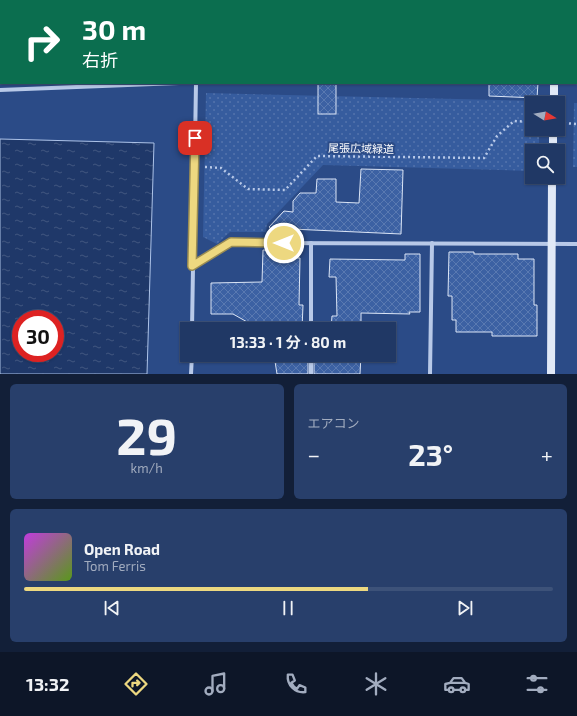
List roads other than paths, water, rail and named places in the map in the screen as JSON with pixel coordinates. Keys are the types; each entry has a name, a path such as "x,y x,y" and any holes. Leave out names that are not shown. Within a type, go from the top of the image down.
{"street":[{"path":"0,90 153,84"},
{"path":"192,322 196,84"},
{"path":"554,84 554,96"},
{"path":"551,374 552,184"},
{"path":"192,266 231,242 577,244"},
{"path":"311,243 311,322"},
{"path":"430,374 432,243"},
{"path":"191,374 192,362"},
{"path":"311,362 311,374"}],"water":[{"path":"0,139 154,143 147,374 0,374"}]}
